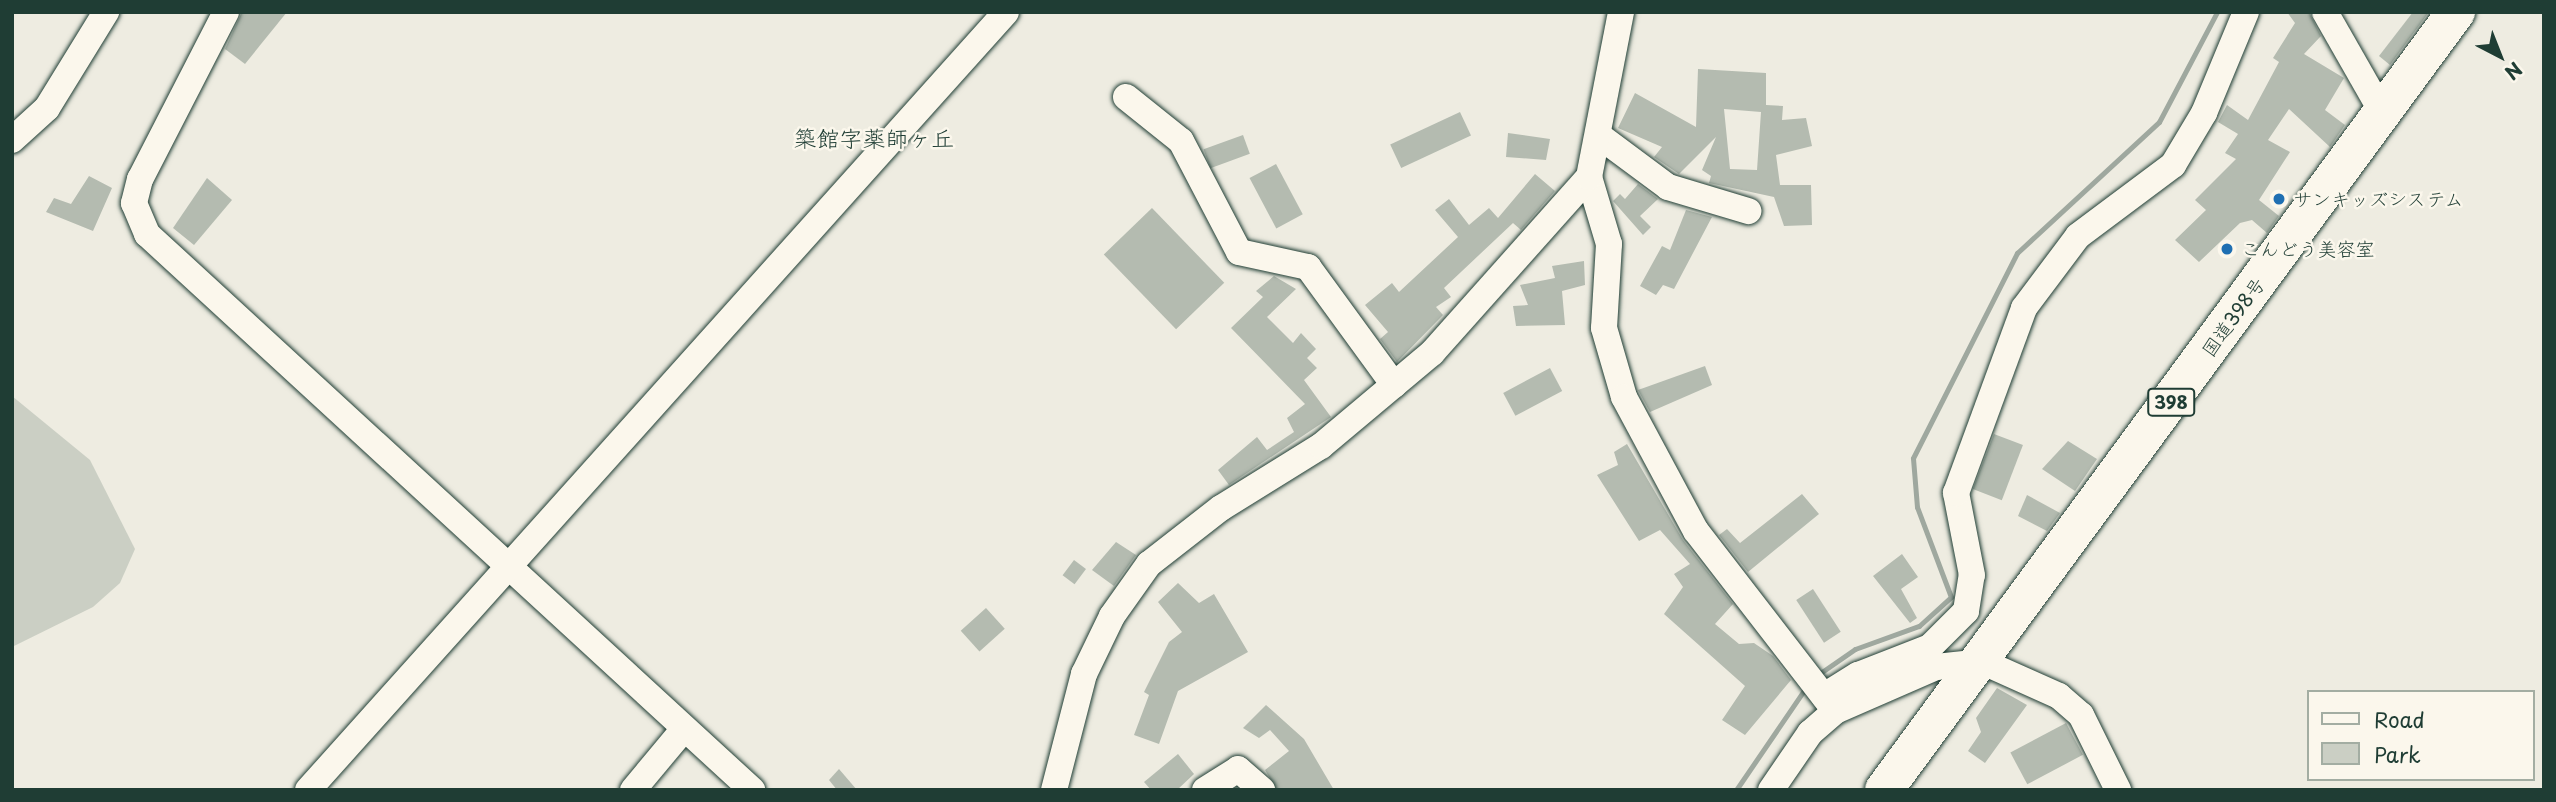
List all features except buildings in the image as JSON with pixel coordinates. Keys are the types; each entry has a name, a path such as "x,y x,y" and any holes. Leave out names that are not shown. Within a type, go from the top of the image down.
{"highway":[{"name":"国道398号","path":"1884,790 1983,662 2456,12"}],"street":[{"path":"12,140 47,108 106,12"},
{"path":"226,12 140,179 134,203 147,234 683,730 752,790"},
{"path":"308,790 1006,12"},
{"path":"1621,12 1589,177 1609,244 1604,328 1623,397 1696,531 1821,692"},
{"path":"1821,692 1930,648 1966,611 1972,575 1956,493 2024,308 2078,236 2173,164 2204,113 2246,12"},
{"path":"2325,12 2382,113"},
{"path":"1126,97 1181,141 1239,252 1308,267 1394,385"},
{"path":"1598,135 1668,187 1748,211"},
{"path":"1054,790 1084,674 1112,616 1149,564 1221,508 1321,446 1432,353 1589,177"},
{"path":"1821,692 1936,667 1983,662 2059,696 2081,715 2095,732 2118,790"},
{"path":"1771,790 1810,733 1821,692"},
{"path":"633,790 683,730"},
{"path":"1205,790 1238,769 1262,790"}],"green space":[{"path":"12,396 90,460 135,549 120,583 93,607 12,647"}],"waterway":[{"path":"1816,676 1855,649 1919,626 1951,597 1917,507 1913,458 2017,253 2159,122 2217,12"},
{"path":"1736,790 1807,686"}],"place":[{"name":"サンキッズシステム","path":"2279,199"},
{"name":"こんどう美容室","path":"2227,249"}],"district":[{"name":"築館字薬師ヶ丘","path":"874,138"}]}
